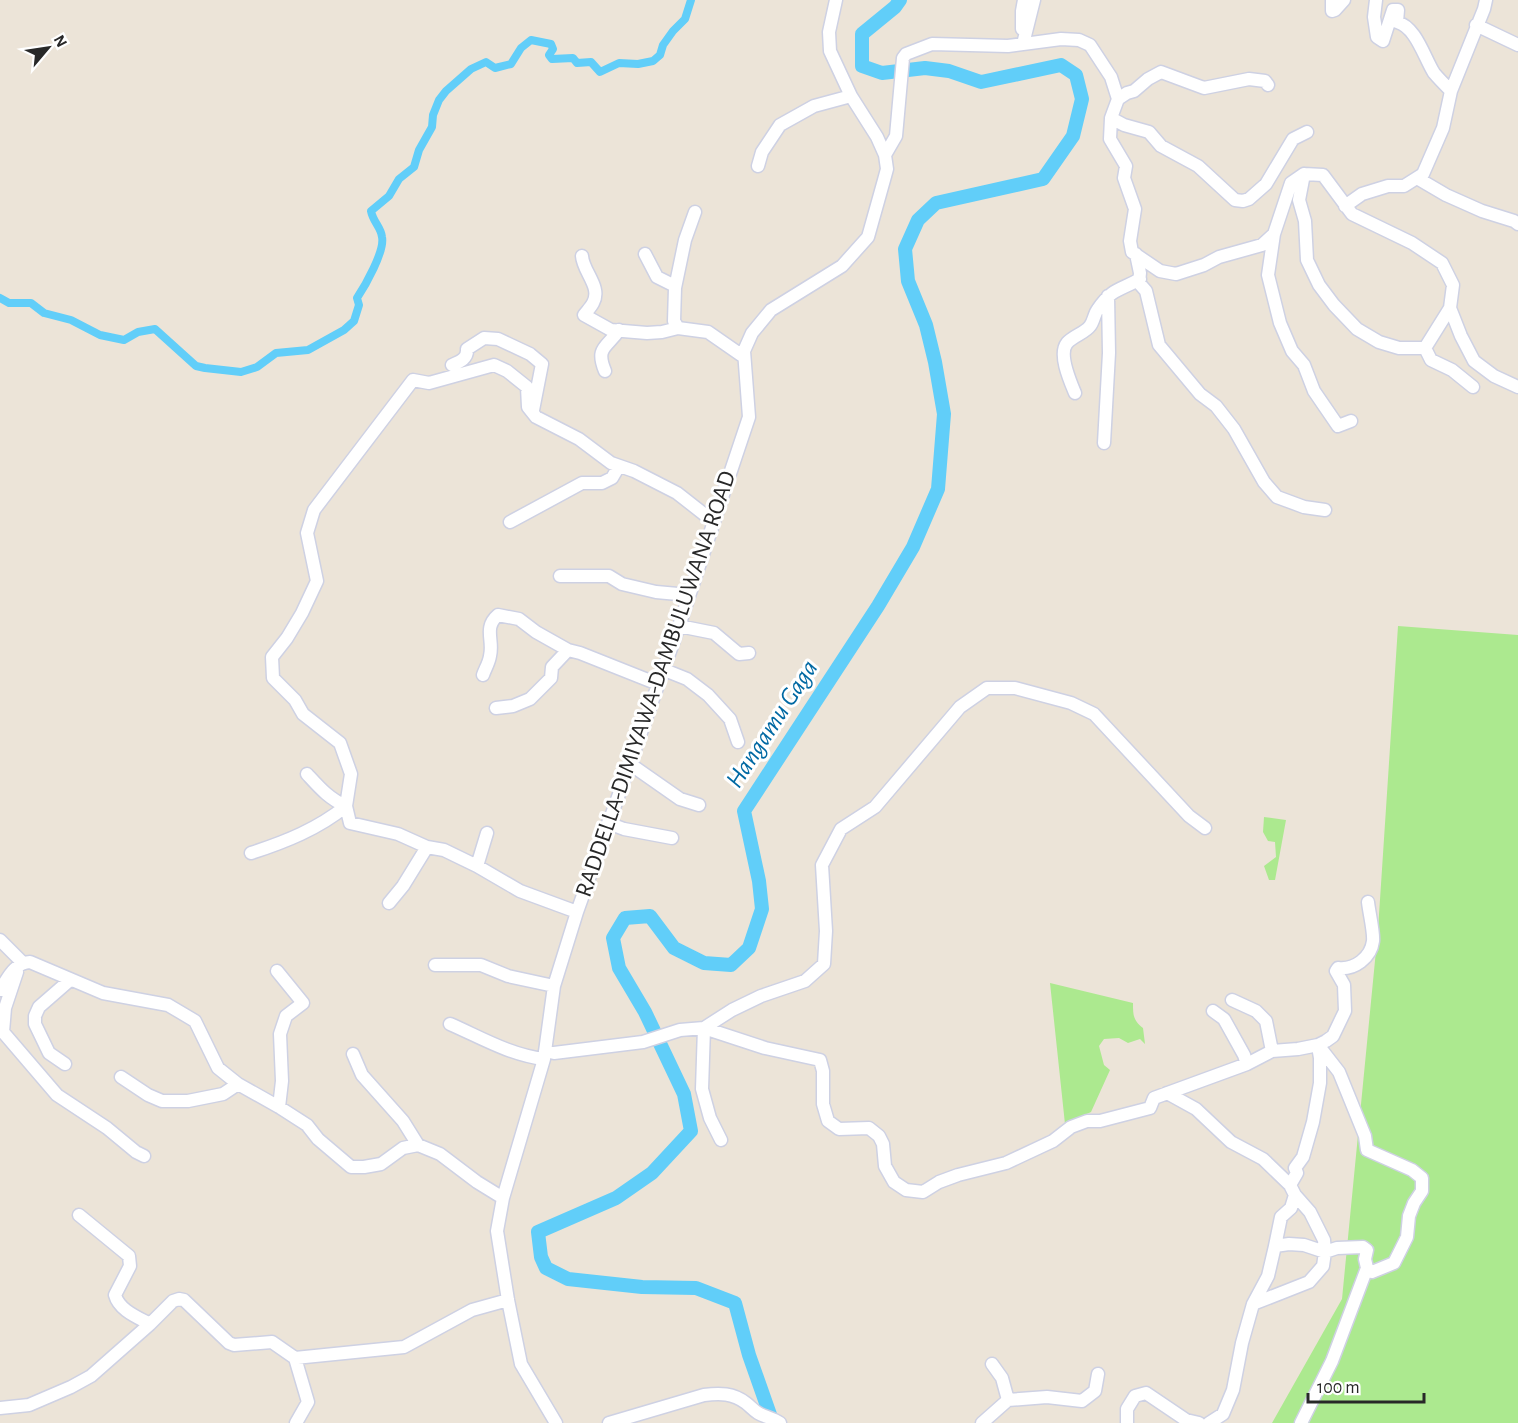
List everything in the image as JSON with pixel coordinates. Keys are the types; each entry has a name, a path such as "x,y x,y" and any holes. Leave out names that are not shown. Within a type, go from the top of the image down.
{"street":[{"path":"836,0 829,32 830,51 851,96 877,137 885,155"},
{"path":"1023,44 1024,0"},
{"path":"1023,44 1034,0"},
{"path":"1332,0 1332,11 1344,0"},
{"path":"1376,0 1374,17 1377,37 1383,40 1393,10 1398,10 1397,22 1403,23 1411,31 1434,73 1451,91"},
{"path":"1345,206 1362,194 1388,186 1404,186 1423,174 1443,128 1451,91 1486,0"},
{"path":"1476,25 1518,45"},
{"path":"885,155 896,136 903,58 906,54 932,44 1008,46 1061,39 1079,40 1090,45 1112,77 1118,99 1111,118 1110,139 1126,165 1124,178 1135,209 1130,241 1132,252 1160,271 1176,274 1204,265 1219,257 1262,245 1274,234"},
{"path":"1118,99 1161,72 1204,88 1249,79 1265,81 1268,85"},
{"path":"758,166 762,152 780,125 814,106 851,96"},
{"path":"1111,118 1124,125 1149,132 1161,146 1198,166 1235,200 1243,201 1249,199 1266,184 1293,139 1307,132"},
{"name":"RADDELLA-DIMIYAWA-DAMBULUWANA ROAD","path":"556,1423 521,1364 497,1231 503,1198 544,1055 554,986 577,912 679,626 749,417 744,351 752,333 771,310 842,266 867,237 887,169 885,155"},
{"path":"1304,174 1299,200 1305,221 1307,260 1319,285 1334,305 1357,328 1379,342 1399,348 1425,348"},
{"path":"1351,421 1338,426 1314,391 1304,365 1292,351 1280,323 1268,275 1274,234 1291,183 1304,174 1323,175 1352,214 1412,243 1442,263 1453,285 1450,308 1425,348"},
{"path":"1417,178 1446,195 1518,224"},
{"path":"678,328 674,321 675,288 685,240 694,212"},
{"path":"645,254 657,277 675,288"},
{"path":"1136,254 1140,273 1139,283 1146,291 1159,345 1200,394 1216,405 1234,429 1264,482 1277,497 1304,507 1325,510"},
{"path":"582,256 582,263 595,287 596,296 584,315 611,330 647,333 678,328 708,332 744,357"},
{"path":"1075,393 1063,352 1067,343 1090,326 1096,311 1108,296 1119,288 1131,285 1140,279"},
{"path":"1104,443 1109,353 1108,296"},
{"path":"1450,308 1474,361 1494,376 1518,387"},
{"path":"605,371 601,356 602,350 619,330"},
{"path":"452,365 461,361 467,349 484,338 498,339 530,354 542,364 533,409 536,417"},
{"path":"1425,348 1431,360 1452,370 1473,387"},
{"path":"577,912 520,891 444,850 427,847 398,834 350,823 346,806 351,774 340,742 303,714 295,700 273,678 272,657 302,613 317,581 307,532 314,510 414,380 429,383 494,365 507,371 527,387 528,408 536,417 579,439 610,463 634,471 677,494 714,522"},
{"path":"510,522 582,483 602,483 612,478 619,466"},
{"path":"561,576 609,576 622,584 656,592 689,595"},
{"path":"483,675 491,655 490,627 492,620 498,615 519,619 536,632 568,650 658,684"},
{"path":"679,626 714,633 739,654 749,653"},
{"path":"496,708 513,706 530,699 550,678 552,667 568,650"},
{"path":"662,669 687,679 708,695 730,719 738,742"},
{"path":"704,1028 760,996 805,981 824,964 826,931 822,865 841,830 875,807 960,707 987,688 1015,688 1071,703 1094,714 1189,816 1205,828"},
{"path":"630,764 680,799 699,805"},
{"path":"307,774 323,792 346,806"},
{"path":"251,854 286,842 331,818 346,806"},
{"path":"608,823 624,829 672,838"},
{"path":"477,866 487,833"},
{"path":"390,903 427,847"},
{"path":"450,1024 527,1057 643,1042 680,1030 704,1028 765,1048 820,1060 823,1071 823,1104 828,1121 839,1129 869,1128 879,1136 883,1144 885,1166 894,1182 906,1190 923,1192 939,1182 1006,1163 1053,1141 1071,1127 1087,1121 1100,1121 1150,1108 1154,1098 1246,1064 1272,1051 1298,1049 1326,1041 1333,1036 1345,1011 1344,985 1336,971 1338,968 1346,969 1357,965 1369,951 1373,940 1368,902"},
{"path":"0,940 20,964"},
{"path":"0,990 15,968 20,964 30,962 103,993 168,1005 195,1021 218,1068 238,1084 307,1125 318,1139 351,1167 381,1164 403,1148 418,1145 440,1154 503,1198"},
{"path":"20,964 6,1008 3,1032 57,1095 144,1156"},
{"path":"435,965 481,965 508,976 554,986"},
{"path":"277,971 303,1003 286,1016 280,1034 282,1081 279,1107"},
{"path":"65,1064 49,1053 36,1024 35,1016 39,1006 70,980"},
{"path":"1232,1000 1256,1011 1266,1021 1272,1051"},
{"path":"1213,1011 1224,1019 1244,1055 1246,1064"},
{"path":"704,1028 702,1089 710,1118 721,1140"},
{"path":"1209,1423 1223,1414 1233,1390 1242,1343 1253,1304 1268,1276 1281,1217 1291,1208 1297,1173 1295,1168 1303,1156 1314,1122 1320,1083 1318,1045"},
{"path":"1318,1045 1339,1072 1365,1136 1368,1150 1412,1170 1422,1178 1422,1191 1409,1216 1407,1237 1394,1263 1372,1272 1367,1268"},
{"path":"353,1054 362,1075 402,1121 418,1145"},
{"path":"122,1077 148,1095 162,1101 188,1101 223,1094 238,1084"},
{"path":"1167,1093 1196,1109 1231,1142 1263,1159 1293,1190 1310,1212 1324,1240 1323,1266 1309,1282 1253,1304"},
{"path":"79,1215 129,1256 130,1266 115,1295 116,1301 128,1312 150,1324"},
{"path":"1275,1246 1304,1245 1325,1252 1337,1248 1363,1247 1367,1251 1365,1259 1367,1268 1332,1361 1301,1423"},
{"path":"0,1408 29,1405 91,1376 173,1301 179,1299 184,1300 229,1343 234,1345 272,1342 295,1358 308,1402 296,1423"},
{"path":"295,1358 404,1347 472,1310 508,1300"},
{"path":"992,1364 1002,1378 1008,1400"},
{"path":"982,1423 1008,1400 1047,1397 1082,1401 1095,1391 1098,1374"},
{"path":"1126,1423 1127,1409 1136,1396 1146,1393 1186,1420 1199,1423"},
{"path":"609,1423 704,1395 718,1394 731,1395 746,1402 757,1413 771,1417 780,1423"}],"green space":[{"path":"1398,626 1518,635 1518,1423 1272,1423 1342,1299 1378,930"},
{"path":"1264,817 1286,820 1275,880 1269,880 1264,866 1276,857 1275,842 1268,841 1263,832"},
{"path":"1050,983 1133,1003 1134,1017 1143,1028 1145,1044 1140,1039 1128,1043 1119,1038 1104,1039 1099,1046 1104,1065 1110,1070 1091,1112 1065,1124"}],"waterway":[{"path":"0,298 9,303 31,303 44,313 71,320 100,335 124,340 138,332 155,329 196,366 205,368 241,372 257,367 276,353 308,350 344,330 354,321 359,305 357,298 374,268 382,243 381,233 371,211 389,196 399,179 414,167 419,150 432,127 433,115 439,100 446,91 471,69 486,62 495,68 511,64 521,48 531,40 551,44 553,49 549,55 552,59 573,58 577,63 591,62 600,72 619,63 638,64 653,61 660,55 663,45 673,31 685,19 691,0"},
{"name":"Hangamu Gaga","path":"773,1423 749,1355 735,1303 696,1288 642,1287 568,1279 546,1268 541,1257 538,1232 616,1198 652,1173 691,1131 684,1094 645,1012 619,968 613,938 625,918 650,916 674,948 704,963 731,965 749,948 762,909 759,881 744,811 878,606 913,547 938,489 944,414 926,325 908,281 905,249 918,220 936,203 1043,179 1073,136 1082,99 1076,75 1061,65 981,82 949,71 925,68 882,73 862,66 862,34 895,7 900,0"}]}
